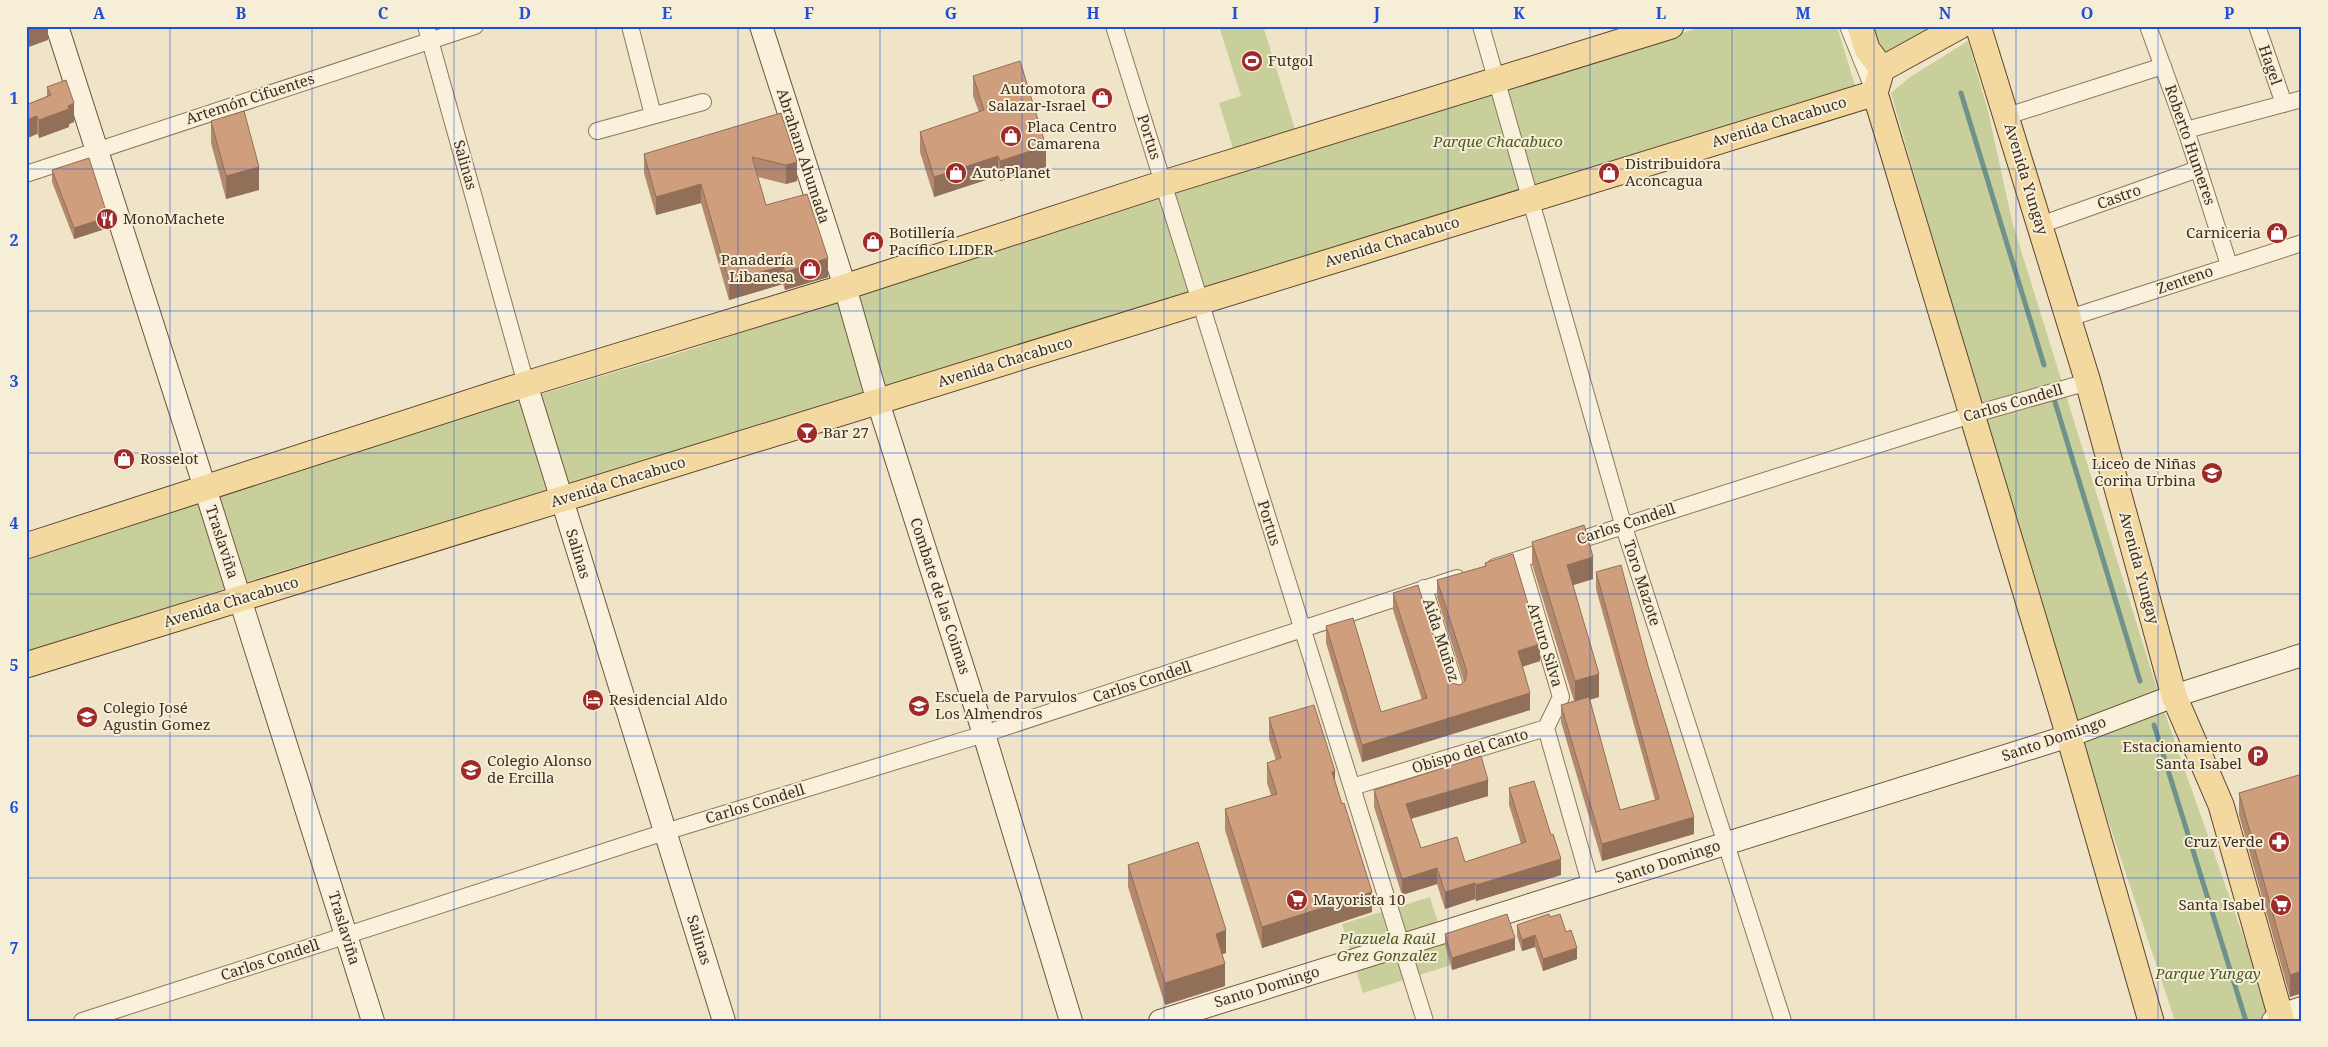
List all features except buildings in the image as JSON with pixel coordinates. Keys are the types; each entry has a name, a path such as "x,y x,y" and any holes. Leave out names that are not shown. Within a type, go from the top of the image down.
{"main road":[{"path":"26,546 526,384 846,287 1164,183 1671,26"},
{"path":"1860,26 1867,50 1882,69"},
{"path":"1960,26 1882,69 1875,92 2068,736 2151,1021"},
{"name":"Avenida Yungay","path":"1978,26 2088,382 2174,696 2221,805 2284,1016"},
{"name":"Avenida Chacabuco","path":"26,665 1875,92"}],"street":[{"name":"Traslaviña","path":"57,26 373,1021"},
{"name":"Artemón Cifuentes","path":"26,174 428,33 475,26"},
{"path":"630,26 653,115"},
{"name":"Abraham Ahumada","path":"761,26 846,287"},
{"name":"Portus","path":"1114,26 1425,1021"},
{"name":"Toro Mazote","path":"1480,26 1623,524 1783,1021"},
{"path":"1848,26 1875,92"},
{"name":"Roberto Humeres","path":"2148,26 2186,130 2229,265"},
{"name":"Hagel","path":"2257,26 2284,104"},
{"name":"Salinas","path":"428,33 526,384 724,1021"},
{"path":"2007,116 2163,66"},
{"path":"2186,130 2302,98"},
{"path":"597,131 703,102"},
{"name":"Castro","path":"2040,225 2198,169"},
{"name":"Zenteno","path":"2069,318 2302,243"},
{"name":"Combate de las Coimas","path":"846,287 878,402 984,734 1071,1021"},
{"name":"Carlos Condell","path":"82,1021 665,832 984,734 1623,524 1971,415 2088,382"},
{"name":"Arturo Silva","path":"1520,559 1561,696 1546,728"},
{"name":"Aida Muñoz","path":"1424,588 1457,692"},
{"name":"Santo Domingo","path":"1160,1021 2068,736 2174,696 2302,655"},
{"name":"Obispo del Canto","path":"1352,788 1546,728 1591,886"}],"green space":[{"name":"Futgol","path":"1219,26 1263,26 1297,135 1235,155 1219,103 1241,96"},
{"name":"Parque Chacabuco","path":"1705,26 1837,26 1856,89 236,585 26,653 26,551 207,493 673,355 1488,89"},
{"path":"1868,26 1948,26 1912,51 1879,55"},
{"name":"Parque Yungay","path":"1968,41 1988,111 2012,221 2161,702 2273,1021 2175,1021 2076,724 1976,390 1891,93 1910,77"},
{"name":"Plazuela Raúl Grez Gonzalez","path":"1430,897 1451,965 1363,993 1342,924"}],"waterway":[{"path":"1961,93 2044,365"},
{"path":"2055,402 2140,681"},
{"path":"2154,725 2246,1021"}],"place":[{"name":"Futgol","path":"1252,61"},
{"name":"Automotora Salazar-Israel","path":"1102,98"},
{"name":"Placa Centro Camarena","path":"1011,136"},
{"name":"AutoPlanet","path":"956,173"},
{"name":"Distribuidora Aconcagua","path":"1609,173"},
{"name":"MonoMachete","path":"107,219"},
{"name":"Carniceria","path":"2277,233"},
{"name":"Botillería Pacífico LIDER","path":"873,242"},
{"name":"Panadería Libanesa","path":"810,269"},
{"name":"Bar 27","path":"807,433"},
{"name":"Rosselot","path":"124,459"},
{"name":"Liceo de Niñas Corina Urbina","path":"2212,473"},
{"name":"Residencial Aldo","path":"593,700"},
{"name":"Escuela de Parvulos Los Almendros","path":"919,706"},
{"name":"Colegio José Agustin Gomez","path":"87,717"},
{"name":"Estacionamiento Santa Isabel","path":"2258,756"},
{"name":"Colegio Alonso de Ercilla","path":"471,770"},
{"name":"Cruz Verde","path":"2279,842"},
{"name":"Mayorista 10","path":"1297,900"},
{"name":"Santa Isabel","path":"2281,905"}]}
